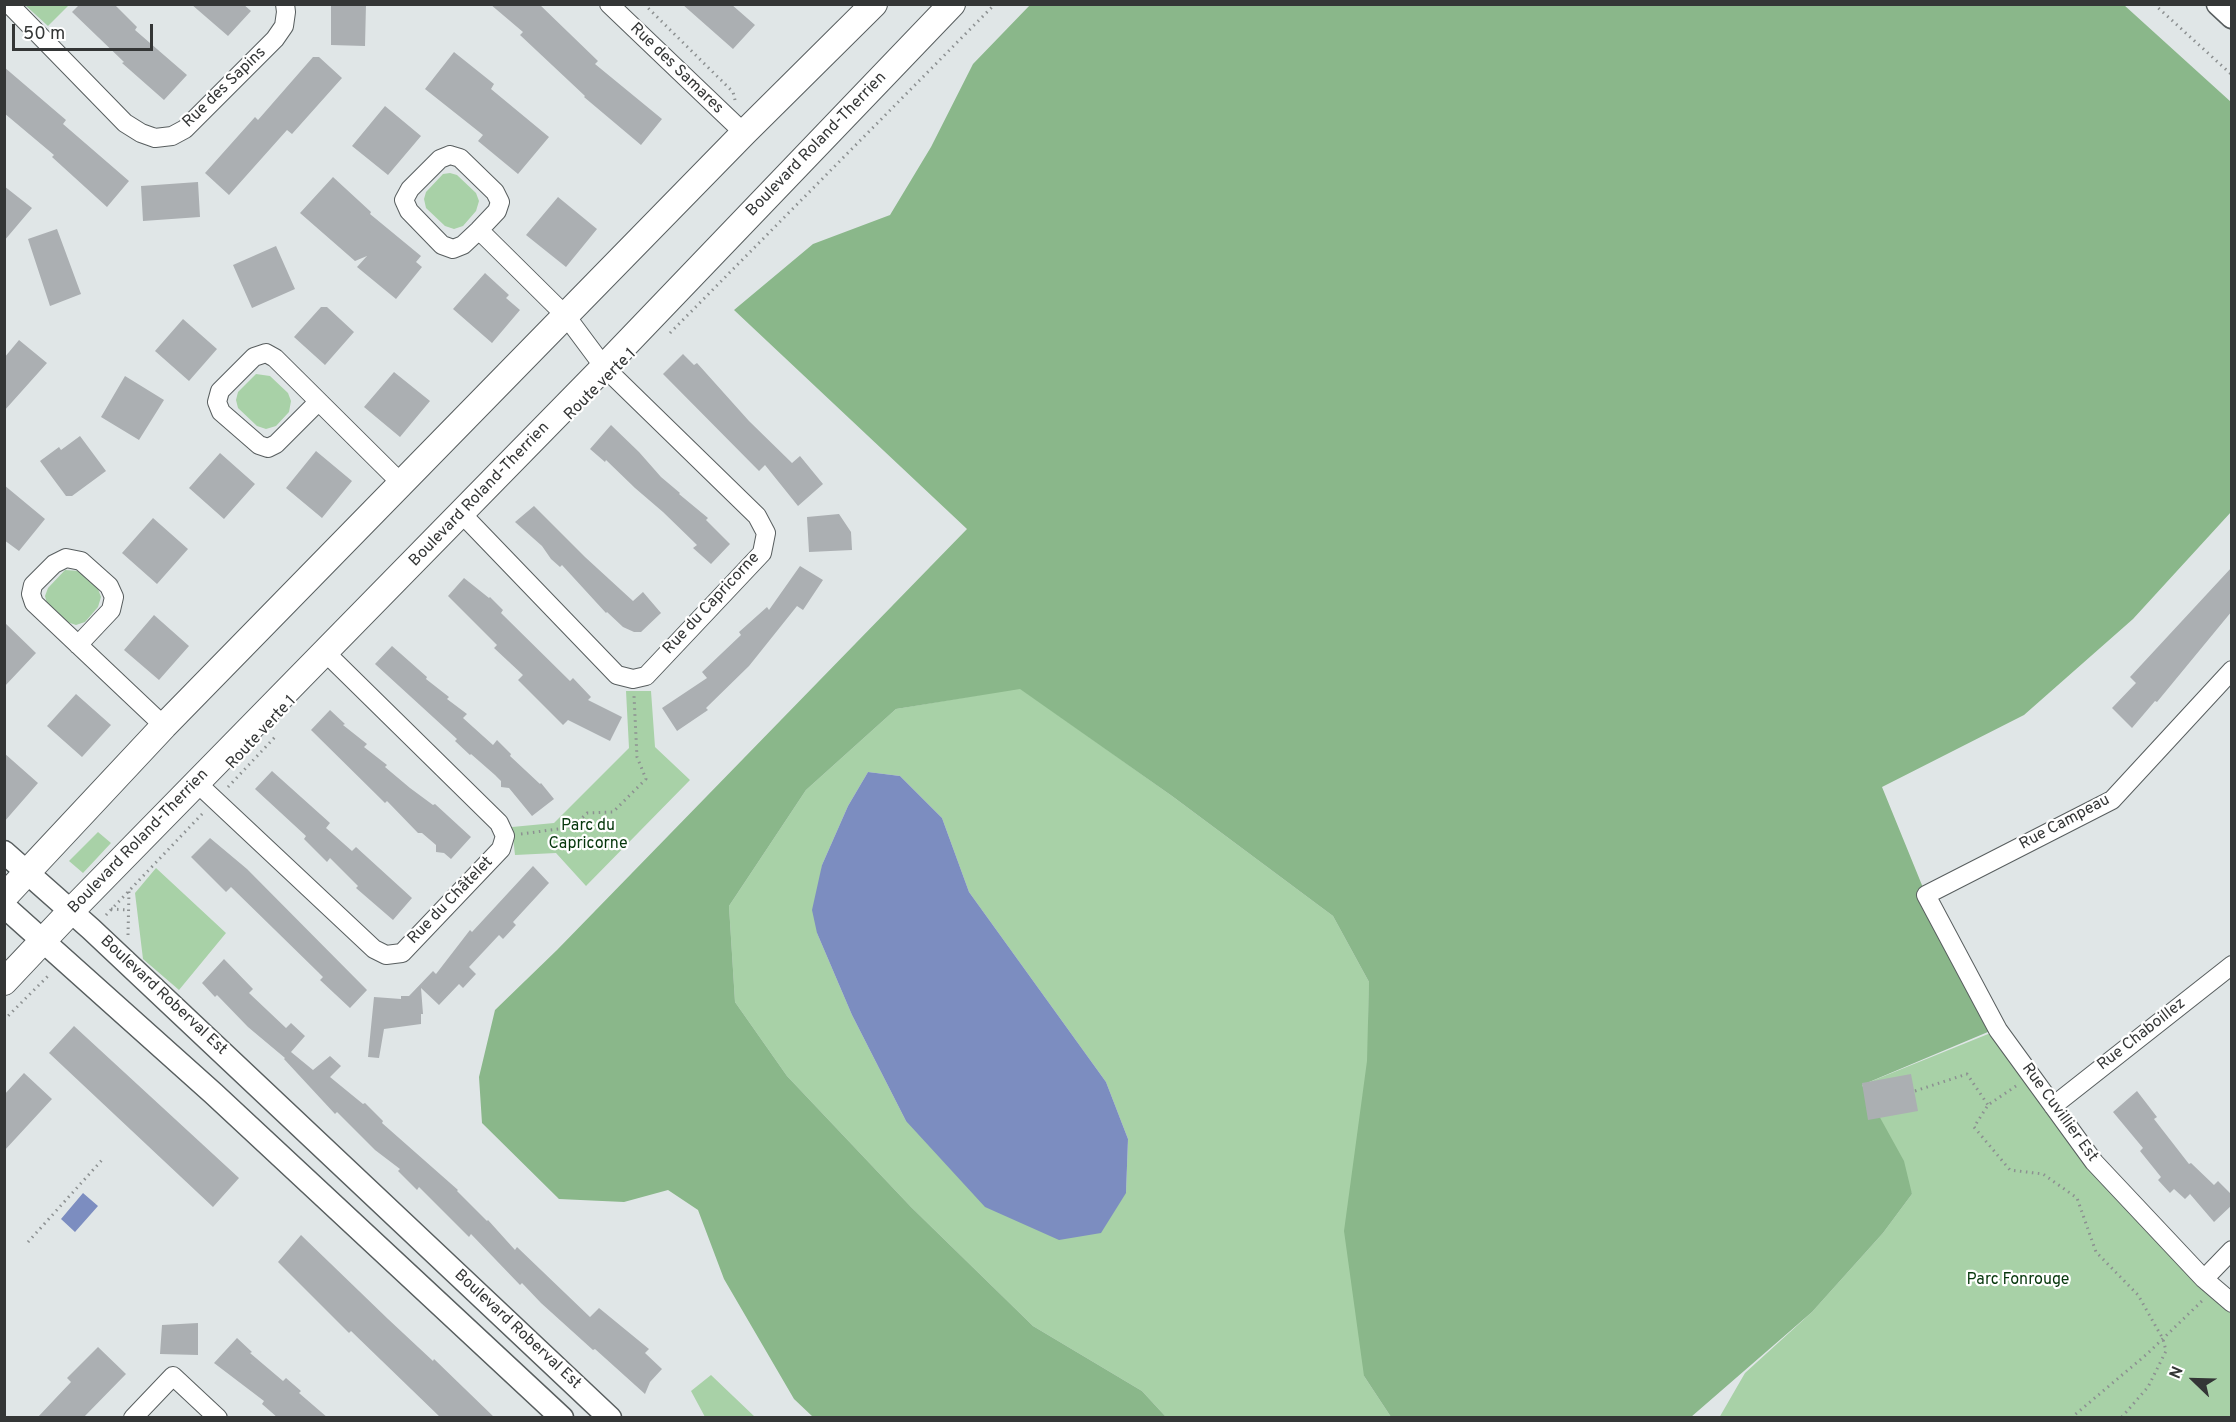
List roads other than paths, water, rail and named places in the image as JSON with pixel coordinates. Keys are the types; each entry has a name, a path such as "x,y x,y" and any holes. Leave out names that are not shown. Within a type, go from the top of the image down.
{"main road":[{"path":"4,897 164,726 744,133 874,4"},
{"name":"Boulevard Roland-Therrien","path":"4,982 604,368 952,4"}],"street":[{"name":"Rue des Sapins","path":"9,4 125,123 155,138 172,136 185,129 275,39 284,26 285,4"},
{"name":"Rue des Samares","path":"609,4 744,133"},
{"path":"2218,4 2232,17"},
{"path":"450,155 460,158 495,192 500,202 498,211 479,230 463,245 453,249 442,245 410,211 404,200 410,189 440,159 450,155"},
{"name":"Rue du Capricorne","path":"461,513 617,675 633,679 646,676 762,553 766,533 757,516 604,368 566,316 479,230"},
{"path":"318,402 276,444 268,448 259,445 221,412 217,402 220,392 254,357 266,353 275,358 402,484"},
{"path":"78,645 111,610 114,597 109,586 81,561 66,558 54,564 33,585 31,594 34,603 78,645 164,726"},
{"name":"Rue du Châtelet","path":"197,783 374,949 386,955 402,953 501,849 505,836 499,823 325,652"},
{"name":"Rue Campeau","path":"1926,895 2112,800 2232,670"},
{"name":"Boulevard Roberval Est","path":"4,852 92,929 610,1418"},
{"name":"Rue Cuvillier Est","path":"1926,895 1998,1029 2094,1162 2232,1303"},
{"name":"Boulevard Roberval Est","path":"4,906 295,1168 562,1418"},
{"name":"Rue Chaboillez","path":"2053,1106 2232,965"},
{"path":"295,1168 319,1144"},
{"path":"2210,1283 2232,1251"},
{"path":"133,1418 173,1376 218,1418"}],"water":[{"path":"868,772 900,776 942,818 969,892 1106,1082 1128,1139 1126,1193 1101,1233 1059,1240 985,1207 906,1121 852,1015 817,933 812,910 822,865 848,806"},
{"path":"83,1193 98,1206 75,1232 61,1219"}],"park label":[{"name":"Parc du Capricorne","path":"588,836"},
{"name":"Parc Fonrouge","path":"2018,1281"}]}
